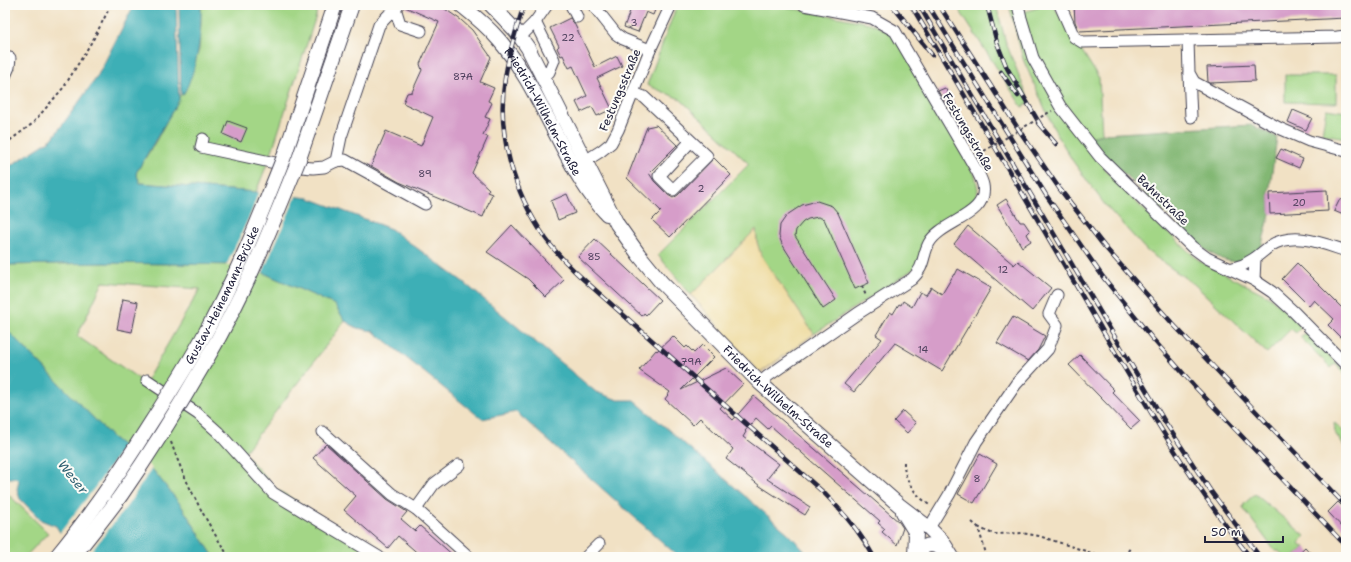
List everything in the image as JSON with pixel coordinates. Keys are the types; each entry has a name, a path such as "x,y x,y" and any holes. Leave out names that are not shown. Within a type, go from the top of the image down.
{"main road":[{"name":"Gustav-Heinemann-Brücke","path":"56,557 110,486 132,454 202,339 229,287 285,154 335,5"},
{"name":"Gustav-Heinemann-Brücke","path":"73,557 120,496 153,446 206,361 240,298 299,160 352,5"},
{"name":"Friedrich-Wilhelm-Straße","path":"461,5 477,18 499,40 529,84 588,191 617,224 661,282 760,384 899,505 929,528 942,542 950,554"},
{"name":"Friedrich-Wilhelm-Straße","path":"492,5 528,48 617,224"},
{"path":"529,84 543,77"},
{"path":"899,505 916,533 915,555"},
{"path":"915,555 929,544 935,545 950,554"}],"street":[{"path":"520,37 535,22 547,5"},
{"path":"571,5 577,17"},
{"path":"593,5 616,34 623,39 650,50"},
{"name":"Festungsstraße","path":"574,168 601,152 611,143 618,130 650,50 671,5"},
{"name":"Festungsstraße","path":"760,384 768,376 912,279 921,267 929,243 940,232 976,209 983,194 983,185 977,170 969,159 895,31 872,18 804,5"},
{"name":"Bahnstraße","path":"1018,5 1033,58 1060,106 1096,151 1192,247 1208,258 1254,280 1272,292 1294,312 1346,365"},
{"path":"1060,5 1074,37 1082,42 1346,36"},
{"path":"397,6 400,24 421,31"},
{"path":"336,161 341,137 379,25 397,6"},
{"path":"535,22 554,60 549,72 543,77"},
{"path":"1188,40 1188,73 1191,117"},
{"path":"5,76 9,67 10,58"},
{"path":"1188,73 1194,82 1279,128 1309,141 1346,151"},
{"path":"633,92 644,97 691,141"},
{"path":"202,139 201,147 289,166 313,168 324,167 336,161 345,160 425,204"},
{"path":"1230,269 1243,265 1255,258 1271,245 1297,238 1313,241 1346,251"},
{"path":"1254,280 1255,258"},
{"path":"929,528 949,495 976,442 1016,384 1048,349 1057,325 1049,314 1057,295"},
{"path":"147,380 198,414 218,432 273,493 378,557"},
{"path":"323,432 392,494 416,509 469,557"},
{"path":"416,509 434,484 458,465"},
{"path":"586,557 599,544"}],"path":[{"path":"5,144 32,124 64,87 94,38 111,5"},
{"path":"984,151 1046,114"},
{"path":"862,286 864,292"},
{"path":"168,435 179,465 208,525 228,557"},
{"path":"904,462 904,470 907,479 914,489 926,503 939,511"},
{"path":"972,522 978,527 994,534 1022,533 1039,536 1108,557"},
{"path":"978,527 987,557"},
{"path":"1118,557 1125,555 1131,547"}],"green space":[{"path":"201,5 317,5 316,16 271,154 256,192 140,183 136,173 156,141 181,94 183,95 199,50"},
{"path":"677,5 774,5 870,23 887,31 898,40 975,175 978,190 973,203 932,232 915,268 814,334 760,255 756,229 691,295 658,255 749,164 680,99 647,85"},
{"path":"956,5 996,5 1006,43 1030,103 1022,107"},
{"path":"1009,5 1014,5 1024,12 1046,5 1053,5 1099,78 1102,134 1091,137 1103,167 1137,203 1201,262 1270,297 1300,325 1300,329 1296,333 1291,329 1267,353 1195,285 1147,251 1105,205 1072,160 1053,127 1023,59"},
{"path":"1285,75 1336,75 1336,103 1285,102"},
{"path":"1326,109 1346,112 1346,138 1322,134"},
{"path":"1251,125 1277,137 1269,193 1270,214 1261,248 1245,259 1234,262 1221,258 1204,249 1105,156 1091,137 1103,134"},
{"path":"102,263 246,265 335,305 345,321 244,453 276,489 388,557 214,557 180,504 153,470 113,438 5,328 5,265","holes":["103,282 200,289 145,383 77,336"]},
{"path":"1305,333 1308,334 1346,372 1346,375 1335,364 1331,368 1300,337"},
{"path":"1334,422 1346,434 1346,449 1335,433"},
{"path":"5,491 48,533 25,557 5,557"},
{"path":"1255,494 1305,536 1299,543 1305,547 1294,557 1284,557 1279,551 1275,551 1243,508 1244,504"}],"sand":[{"path":"756,229 757,242 761,255 814,334 760,373 691,295"}],"water":[{"path":"134,5 176,5 179,100 136,173 140,183 256,192 309,198 391,229 462,281 596,392 618,400 634,400 789,534 810,557 679,557 516,412 482,419 373,331 357,328 345,321 335,305 246,265 102,263 5,265 5,168 52,139 97,77"},
{"path":"179,5 201,5 198,52 192,74 183,95 181,94"},
{"name":"Weser","path":"5,328 113,438 153,470 180,504 214,557 76,557 56,526 41,520 20,499 17,489 19,481 16,478 8,478 5,476"}],"pier":[{"path":"259,190 297,194 262,274 245,267 226,266 251,213"},
{"path":"125,445 152,468 127,506 87,557 73,557 59,534"}],"building":[{"path":"405,5 438,5 442,7 461,20 472,30 491,57 480,82 494,88 488,101 492,103 485,117 490,119 483,135 488,137 472,173 489,189 487,192 492,194 483,217 399,182 371,166 386,131 421,146 433,117 403,103 407,93 412,92 422,70 420,64 439,22 405,7"},
{"path":"630,5 657,5 653,15 646,12 638,32 624,27 632,6"},
{"path":"1074,5 1346,5 1346,18 1079,31 1075,22"},
{"path":"570,18 574,23 595,67 617,56 622,66 597,78 612,109 597,116 592,107 581,112 576,102 587,96 573,66 569,68 563,55 561,56 557,48 559,46 550,28"},
{"path":"1254,65 1255,81 1208,82 1207,67"},
{"path":"945,88 972,133 965,137 938,91"},
{"path":"1293,110 1312,118 1306,130 1288,122"},
{"path":"228,121 247,128 241,142 223,134"},
{"path":"656,125 677,145 649,173 654,181 668,195 673,198 678,195 714,158 731,175 670,237 652,220 661,211 627,178 647,127"},
{"path":"1281,149 1303,159 1299,168 1276,158"},
{"path":"1327,190 1328,211 1270,214 1269,193"},
{"path":"567,194 575,213 558,220 551,201"},
{"path":"1006,199 1020,222 1024,222 1030,231 1027,234 1031,241 1022,247 997,205"},
{"path":"1340,199 1346,202 1346,216 1334,211"},
{"path":"817,201 832,206 838,213 869,283 855,289 824,219 818,217 808,219 796,230 795,236 836,300 823,309 782,244 779,236 780,225 787,215 802,205"},
{"path":"512,225 564,280 546,297 528,279 487,252"},
{"path":"968,226 1014,265 1018,261 1051,288 1032,311 954,244"},
{"path":"595,239 660,300 646,315 644,313 642,316 578,257"},
{"path":"1297,263 1346,312 1346,343 1328,325 1334,319 1314,300 1309,306 1282,279"},
{"path":"958,269 991,288 942,371 895,343 854,392 844,384 882,339 876,335 890,312 893,314 899,304 901,305 903,301 912,307 920,292 926,295 931,287 942,294"},
{"path":"123,299 138,302 132,332 117,329"},
{"path":"1013,317 1045,336 1038,350 1028,361 997,343"},
{"path":"673,336 685,348 687,346 694,353 702,345 714,357 681,390 726,368 743,384 720,408 733,420 754,396 899,522 903,528 897,545 882,532 885,529 878,523 880,521 771,426 768,429 756,418 745,431 746,432 743,437 779,464 767,479 810,507 805,515 760,486 726,459 733,449 700,418 693,425 665,399 670,392 639,370 656,350 657,351"},
{"path":"1080,355 1114,390 1112,392 1140,421 1131,429 1069,365"},
{"path":"903,411 916,423 907,433 894,421"},
{"path":"326,444 387,499 407,512 401,519 415,531 420,526 455,557 422,557 398,536 388,548 344,510 356,496 313,458"},
{"path":"980,454 997,464 974,503 958,494"},
{"path":"1338,502 1346,510 1346,531 1328,512"},
{"path":"1305,547 1314,557 1294,557"}],"railway":[{"path":"524,5 513,41 505,78 503,121 510,163 517,183 525,202 546,239 578,274 824,493 851,523 874,557"},
{"path":"892,5 932,55"},
{"path":"911,5 1161,429 1226,526 1250,557"},
{"path":"919,5 1165,422 1210,490 1260,557"},
{"path":"928,5 1046,195 1103,277 1151,337 1197,389 1346,546"},
{"path":"939,5 1021,133 1059,188 1104,246 1172,323 1346,506"},
{"path":"987,5 997,43 1007,68 1041,126"},
{"path":"1001,72 1018,96"},
{"path":"1038,123 1056,144"}]}
